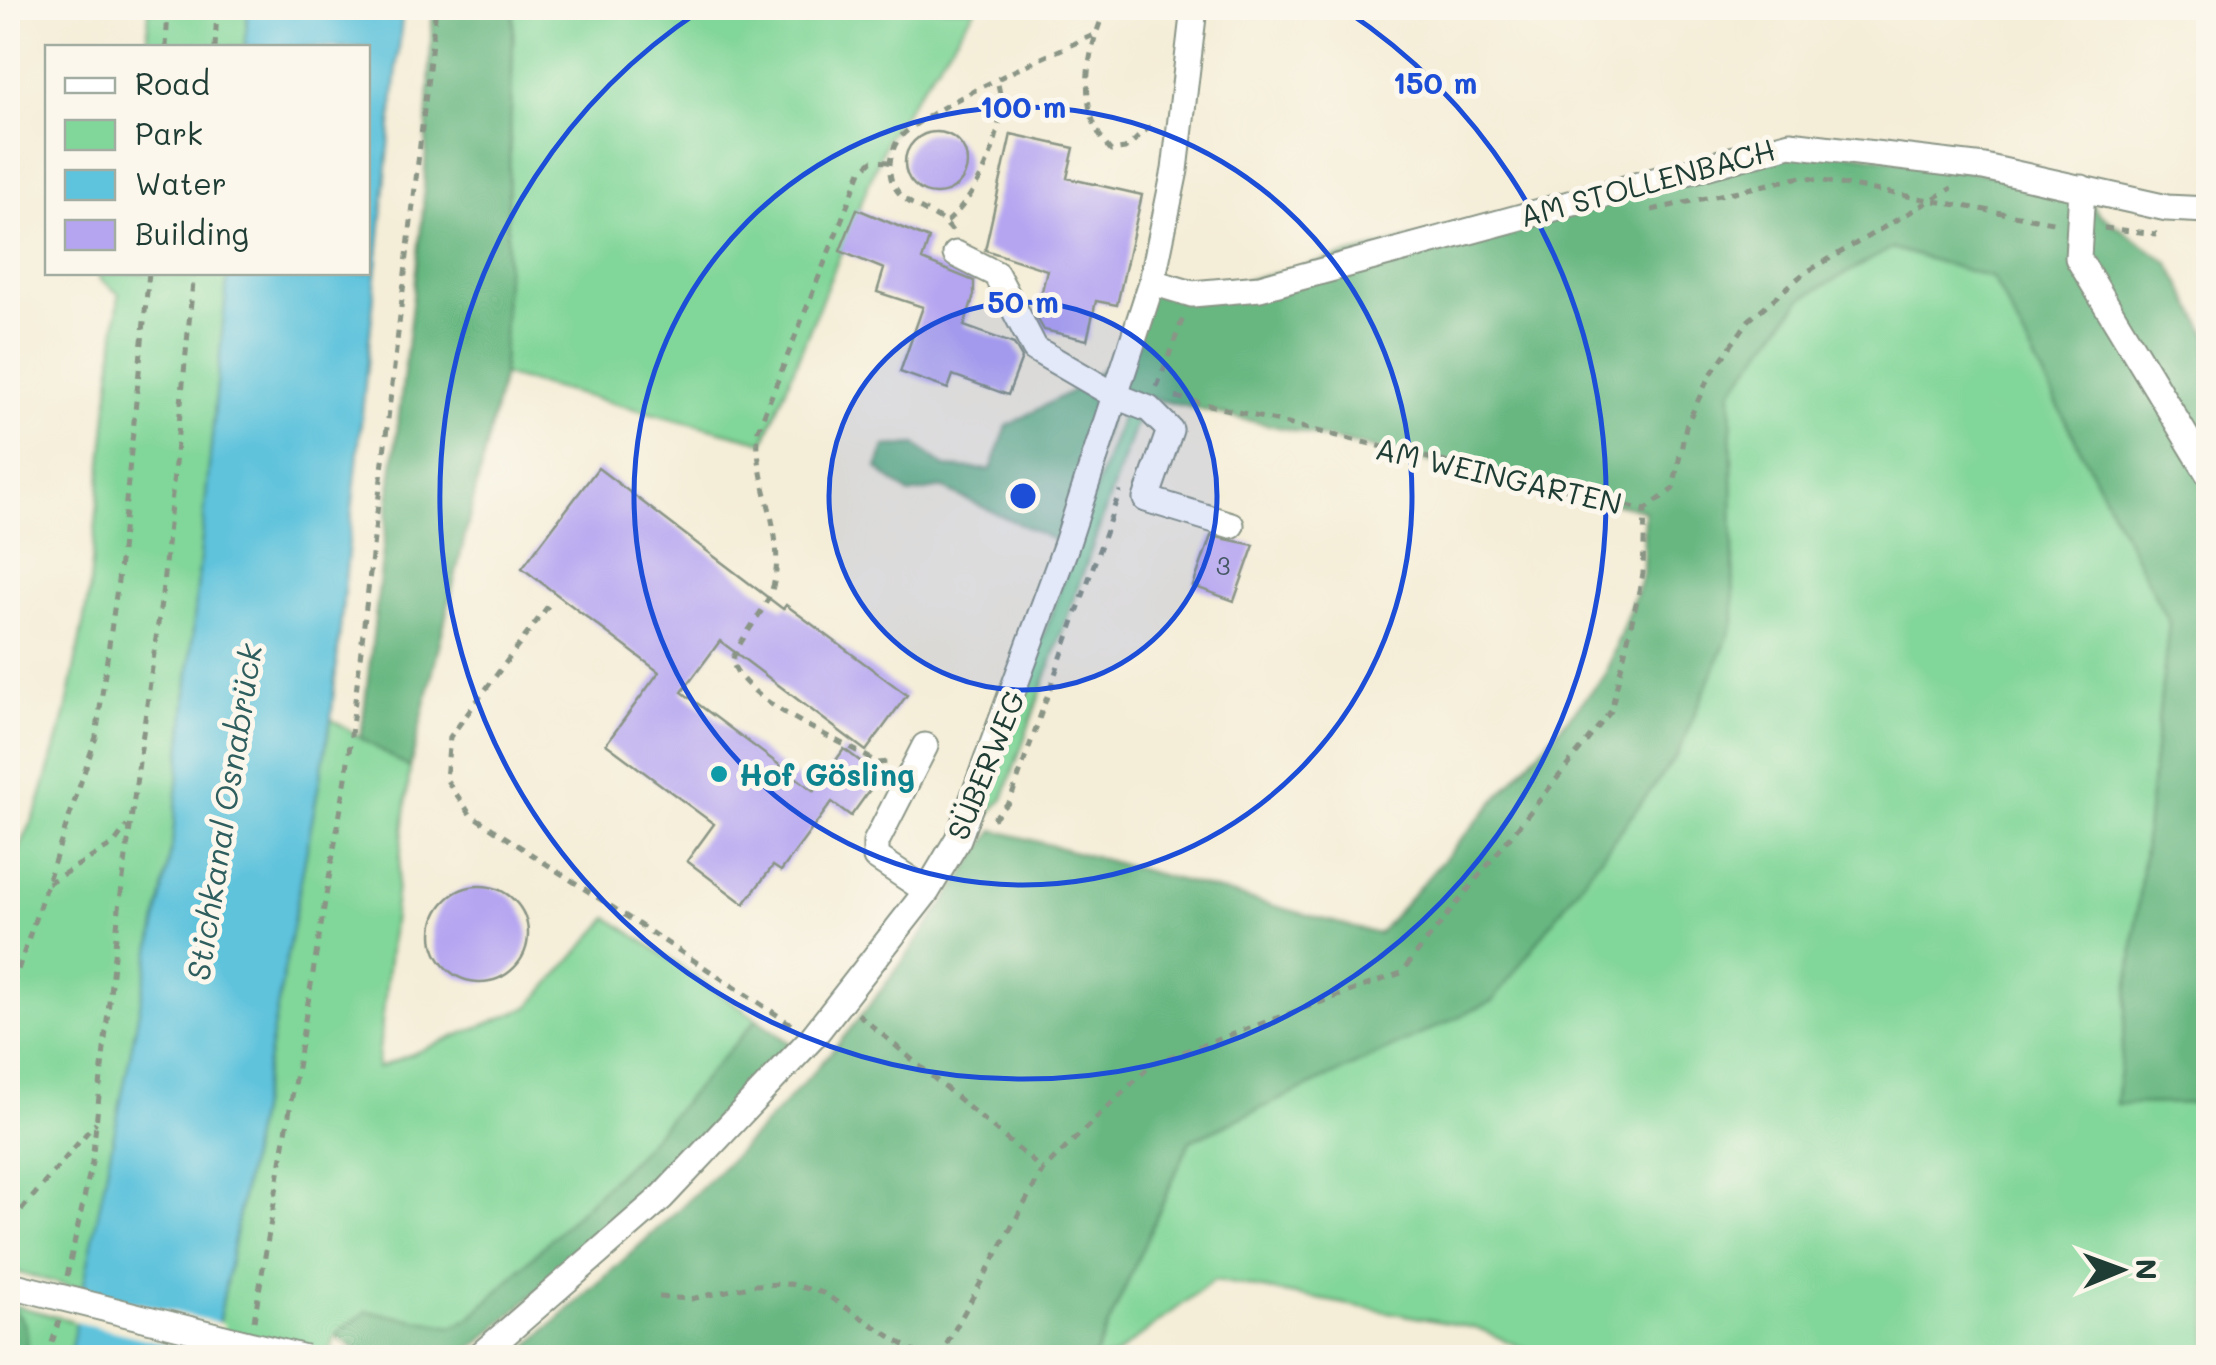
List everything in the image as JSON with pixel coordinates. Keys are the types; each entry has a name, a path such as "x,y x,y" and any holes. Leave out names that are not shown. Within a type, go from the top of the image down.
{"street":[{"name":"SÜBERWEG","path":"477,1358 662,1197 812,1038 845,1001 927,892 958,839 990,748 1000,732 1152,282 1181,120 1194,8"},
{"name":"AM STOLLENBACH","path":"1152,282 1196,306 1790,144 1984,167 2167,208 2208,210"},
{"path":"2082,188 2078,258 2208,473"},
{"path":"956,254 996,274 1036,349 1116,396 1149,409 1170,430 1146,499 1232,525"},
{"path":"925,746 876,842 876,856 927,892"},
{"path":"11,1286 306,1358"}],"path":[{"path":"166,45 168,8"},
{"path":"215,45 217,8"},
{"path":"254,1324 346,778 436,8"},
{"path":"1106,8 1094,35 1088,63 1088,102 1097,136 1111,151 1124,150 1152,124 1181,120"},
{"path":"956,254 946,223 909,204 892,183 890,162 898,140 916,123 1094,35"},
{"path":"946,223 972,195 982,170 1001,110 998,81"},
{"path":"890,162 872,162 862,172 758,430 756,462 772,514 775,579 732,661 738,680 769,704 878,764 891,763 925,746"},
{"name":"AM WEINGARTEN","path":"1174,397 1645,510 1673,489 1686,426 1710,377 1749,320 1803,274 1984,167"},
{"path":"1651,210 1801,177 2012,218 2162,234"},
{"path":"8,1000 96,736 118,581 149,275"},
{"path":"66,1284 97,1121 129,823 162,594 194,275"},
{"path":"1182,320 1196,306"},
{"path":"1155,392 1182,320 1196,306"},
{"path":"939,1358 1043,1170 1153,1063 1401,972 1610,711 1643,574 1645,510"},
{"path":"548,606 450,737 446,779 470,814 812,1038"},
{"path":"47,884 114,844 129,823"},
{"path":"845,1001 1043,1170"},
{"path":"8,1217 18,1214 97,1121"},
{"path":"659,1297 691,1300 754,1285 790,1284 823,1293 924,1358"},
{"path":"47,1358 60,1319"}],"green space":[{"path":"149,8 248,8 245,45 147,45"},
{"path":"433,8 514,8 503,375 410,768 361,738 423,211"},
{"path":"514,8 976,8 888,136 764,442 503,375"},
{"path":"1790,144 2082,188 2097,212 2169,263 2208,336 2208,1103 2116,1104 2169,623 1993,278 1892,248 1802,298 1731,391 1734,623 1677,755 1493,1001 1190,1141 1094,1357 515,1358 681,1207 800,1087 879,993 994,830 1378,934 1604,677 1643,574 1644,510 1154,399 1116,397 1066,546 942,488 909,494 877,468 885,447 916,445 945,467 991,470 1007,426 1086,383 1132,344 1152,282 1192,294"},
{"path":"1891,248 1993,278 2169,623 2116,1103 2208,1103 2208,1357 1542,1357 1480,1329 1214,1280 1113,1357 1094,1358 1190,1141 1493,1001 1734,623 1731,391 1802,298"},
{"path":"228,275 172,846 84,1290 8,1270 8,875 38,808 66,712 89,593 119,294 99,278"},
{"path":"1123,412 1138,417 1003,799 975,828"},
{"path":"331,719 410,768 377,1068 529,1007 609,918 757,1019 633,1159 470,1318 453,1327 367,1311 335,1334 329,1357 212,1358"},
{"path":"757,1019 791,1044 655,1185 477,1345 449,1357 367,1357 335,1335 367,1311 453,1327 470,1318 633,1159"},
{"path":"8,1304 77,1322 69,1357 26,1357 26,1328"},
{"path":"8,1304 26,1328 26,1357 8,1357"}],"water":[{"name":"Stichkanal Osnabrück","path":"248,8 403,8 331,719 212,1357 69,1358 172,846 228,275 370,275 370,45 245,45"}],"pier":[{"path":"79,1289 224,1324 217,1357 72,1321"}],"building":[{"path":"936,132 958,141 967,163 958,185 936,194 914,185 905,163 914,141"},
{"path":"1011,134 1074,148 1067,178 1142,195 1117,305 1096,301 1087,340 1044,330 1036,316 1047,270 985,250"},
{"path":"857,209 929,239 922,260 974,281 974,295 964,326 1014,344 1022,358 1008,395 953,375 948,389 900,372 923,307 877,292 884,269 840,251"},
{"path":"598,468 783,609 786,605 907,695 866,751 720,641 682,692 814,791 844,749 880,776 851,816 832,802 781,871 773,866 744,904 687,861 714,824 606,744 659,672 522,568"},
{"path":"1211,536 1254,545 1234,601 1193,586"},
{"path":"480,886 498,890 514,900 524,916 528,934 524,952 514,968 498,978 480,982 462,978 446,968 436,952 432,934 436,916 446,900 462,890"}],"place":[{"name":"Hof Gösling","path":"719,774"}]}
